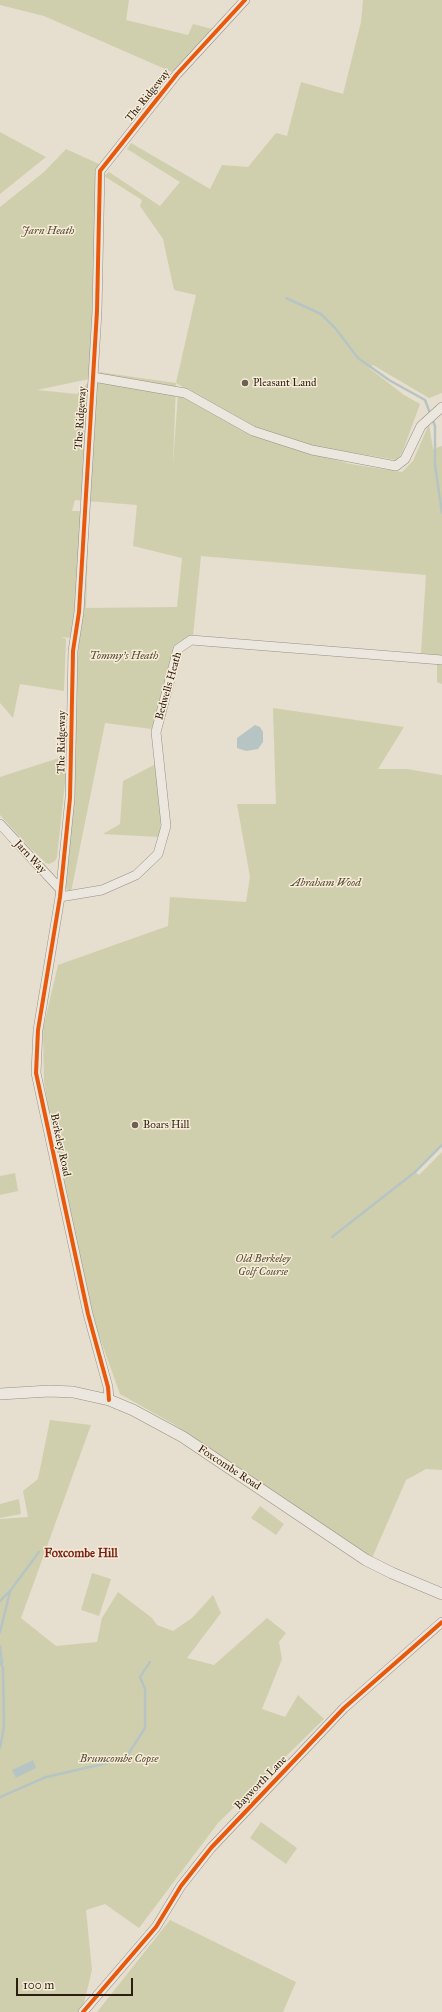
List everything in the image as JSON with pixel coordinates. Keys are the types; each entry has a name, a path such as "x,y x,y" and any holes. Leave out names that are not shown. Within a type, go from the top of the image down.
{"street":[{"name":"The Ridgeway","path":"61,893 70,798 72,651 79,612 97,311 100,171 175,77 245,0"},
{"path":"93,377 185,393 252,431 312,450 396,466 405,459 421,426 442,407"},
{"name":"Bedwells Heath","path":"61,893 102,890 136,875 158,854 166,826 156,732 178,649 191,640 442,660"},
{"name":"Jarn Way","path":"0,824 61,893"},
{"name":"Berkeley Road","path":"61,893 38,1030 36,1073 86,1306 108,1387 109,1400"},
{"name":"Foxcombe Road","path":"0,1394 49,1390 109,1400 133,1410 183,1437 366,1560 392,1573 442,1594"},
{"name":"Bayworth Lane","path":"83,2012 156,1927 181,1886 211,1848 344,1708 442,1622"}],"green space":[{"path":"0,0 129,0 126,20 188,35 193,24 212,29 172,72 44,16 0,5"},
{"path":"363,0 442,0 442,393 429,398 373,365 369,368 404,395 420,404 402,453 397,460 307,445 254,427 176,383 196,295 174,290 163,239 140,206 142,200 104,176 109,172 160,206 180,182 127,149 131,143 210,189 222,165 248,167 276,133 287,136 301,82 343,94 361,22"},
{"path":"0,132 46,157 0,194"},
{"path":"66,149 99,164 89,379 37,390 77,394 99,372 176,383 173,465 178,394 281,444 350,464 402,472 413,461 429,424 433,449 442,446 442,684 437,682 437,655 421,653 426,575 201,556 193,636 178,644 152,729 105,723 71,892 65,888 79,639 61,637 66,639 64,691 20,684 13,718 0,703 0,207 44,172","holes":["75,500 137,505 133,546 182,558 177,607 86,608 89,511 72,511"]},
{"name":"Old Berkeley Golf Course","path":"273,708 404,727 378,769 407,769 442,775 442,1145 415,1172 419,1175 442,1152 442,1470 426,1469 406,1480 372,1558 175,1425 120,1394 91,1313 53,1139 44,1081 43,1029 58,965 168,926 170,897 246,902 250,877 237,804 276,804"},
{"path":"68,755 57,857 55,861 49,864 30,848 0,815 0,777"},
{"path":"156,764 162,812 159,837 103,834 120,824 123,781"},
{"path":"15,1173 18,1191 0,1195 0,1176"},
{"name":"Brumcombe Copse","path":"50,1420 91,1425 21,1618 56,1646 97,1642 102,1618 118,1592 152,1618 157,1625 173,1631 192,1618 213,1595 221,1613 187,1658 214,1665 267,1618 286,1633 279,1642 282,1659 262,1709 285,1717 298,1695 324,1719 218,1823 139,1928 105,1904 86,1910 92,1970 83,2007 78,2012 0,2012 0,1519 28,1517 23,1491 38,1479"},
{"path":"19,1499 21,1514 0,1518 0,1504"},
{"path":"260,1506 284,1524 276,1535 251,1518"},
{"path":"92,1573 111,1579 99,1616 81,1610"},
{"path":"261,1822 297,1848 286,1864 250,1838"},
{"path":"170,1920 296,1982 283,2012 97,2012"}],"shaded area":[{"path":"255,725 260,727 263,732 263,742 258,749 246,751 237,748 237,738"},
{"path":"33,1760 36,1768 16,1778 12,1770"}],"waterway":[{"path":"286,298 321,314 336,329 358,358 389,380 425,400 435,426 435,465 442,513"},
{"path":"332,1237 415,1172 442,1145"},
{"path":"0,1601 10,1591 39,1552"},
{"path":"0,1632 10,1592"},
{"path":"0,1646 2,1663"},
{"path":"0,1662 3,1668 4,1727 0,1748"},
{"path":"0,1797 46,1777 125,1759 145,1728 145,1689 140,1677 150,1662"}],"cycle path":[{"path":"109,1400 108,1387 88,1314 36,1073 38,1030 60,897 70,798 73,651 79,612 97,311 100,171 177,74 245,0"},
{"path":"83,2012 156,1927 181,1886 211,1848 344,1708 442,1622"}],"place":[{"name":"Pleasant Land","path":"245,383"},
{"name":"Boars Hill","path":"135,1125"}],"district":[{"name":"Foxcombe Hill","path":"81,1554"}],"park label":[{"name":"Jarn Heath","path":"48,231"},
{"name":"Tommy's Heath","path":"124,656"},
{"name":"Abraham Wood","path":"326,883"}]}
